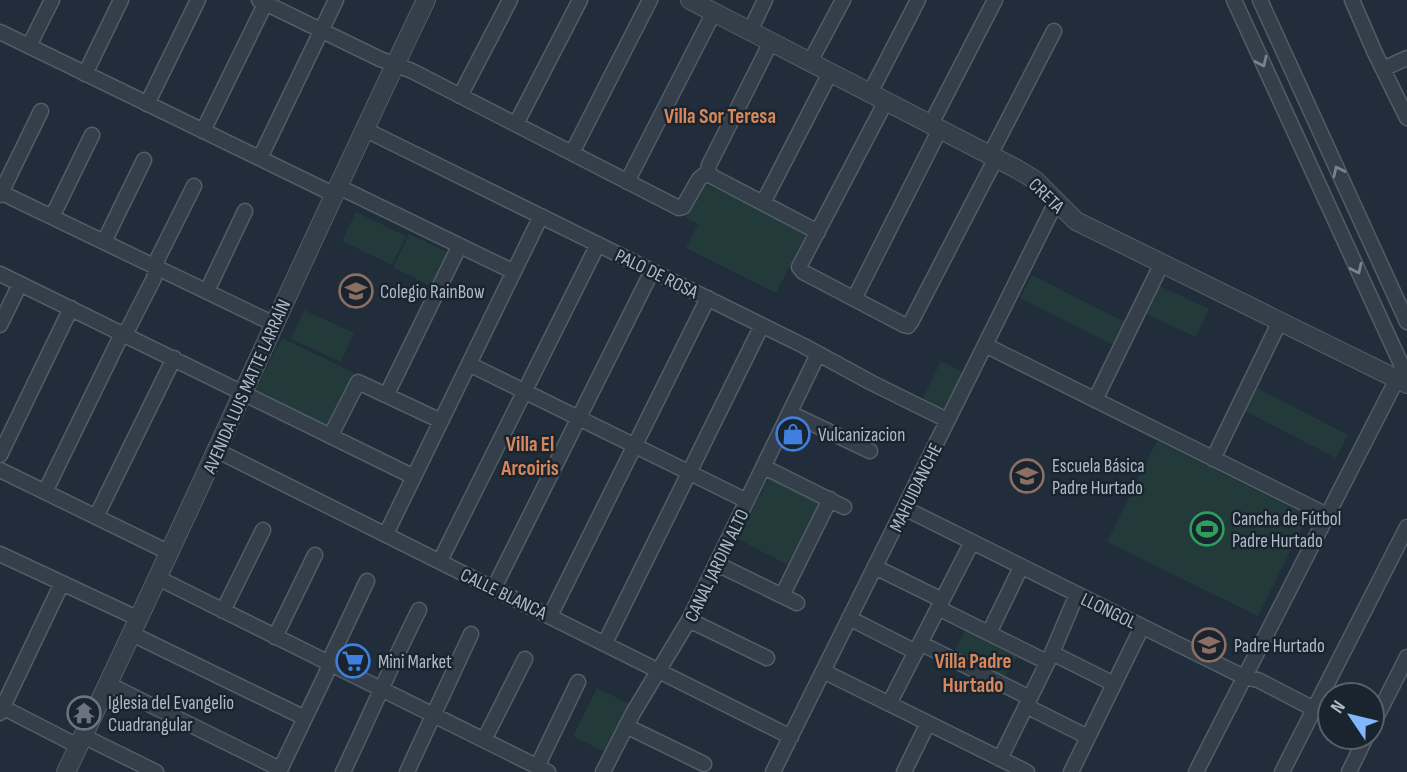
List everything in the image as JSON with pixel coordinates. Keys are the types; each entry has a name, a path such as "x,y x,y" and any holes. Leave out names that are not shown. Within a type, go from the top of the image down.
{"street":[{"path":"29,46 52,0"},
{"path":"85,74 121,0"},
{"path":"147,104 198,0"},
{"path":"260,158 336,0"},
{"name":"AVENIDA LUIS MATTE LARRAÍN","path":"66,772 158,579 335,190 426,0"},
{"path":"460,96 510,0"},
{"path":"516,124 580,0"},
{"path":"572,153 650,0"},
{"name":"CRETA","path":"690,0 1035,180 1076,220 1404,380"},
{"path":"750,31 765,0"},
{"path":"810,62 843,0"},
{"path":"918,0 878,97 800,269 908,326 1054,31"},
{"path":"854,299 995,0"},
{"path":"1196,772 1327,515 1404,380 1234,0"},
{"path":"1260,0 1407,322"},
{"path":"203,131 264,1 681,208 699,179 708,172 708,167 771,42"},
{"path":"1354,1 1407,118"},
{"path":"627,181 714,12"},
{"path":"0,32 260,158 514,272"},
{"path":"1383,69 1407,58"},
{"path":"763,203 830,73"},
{"path":"41,111 0,193 274,324"},
{"name":"PALO DE ROSA","path":"364,129 762,325 947,421"},
{"path":"52,217 92,135"},
{"path":"104,242 144,160"},
{"path":"708,172 818,232"},
{"path":"45,492 154,278 158,258 194,186"},
{"name":"MAHUIDANCHE","path":"773,772 1056,202"},
{"path":"207,291 245,211"},
{"path":"386,534 541,216"},
{"path":"440,561 598,244"},
{"path":"387,394 459,247"},
{"path":"1095,400 1162,263"},
{"path":"494,588 652,271"},
{"path":"0,274 414,477"},
{"path":"0,325 20,284"},
{"path":"550,616 708,298"},
{"path":"0,455 71,309"},
{"path":"1213,458 1280,321"},
{"path":"605,643 762,325"},
{"path":"985,345 1327,515"},
{"name":"CANAL JARDIN ALTO","path":"603,772 626,726 690,620 818,354"},
{"path":"96,517 174,358"},
{"path":"469,364 747,501"},
{"path":"331,435 358,382 441,421"},
{"path":"790,413 870,451"},
{"name":"CALLE BLANCA","path":"216,450 791,737"},
{"path":"764,467 844,507"},
{"path":"0,470 170,553"},
{"path":"782,596 830,499"},
{"name":"LLONGOL","path":"904,508 1314,709"},
{"path":"1282,772 1407,527"},
{"path":"223,611 262,530"},
{"path":"889,704 972,542"},
{"path":"0,554 62,583 305,718"},
{"path":"275,636 315,555"},
{"path":"718,564 797,603"},
{"path":"989,633 1021,566"},
{"path":"875,567 989,633 1114,684"},
{"path":"158,579 542,769 578,682"},
{"path":"108,684 280,771 367,581"},
{"path":"62,583 1,709 156,772"},
{"path":"1000,759 1050,657 1077,594"},
{"path":"343,772 382,689 385,677 419,610"},
{"path":"849,618 918,647 1028,702 1088,737"},
{"path":"690,620 767,658"},
{"path":"1071,772 1142,627"},
{"path":"408,771 471,634"},
{"path":"1386,698 1407,657"},
{"path":"484,740 525,659"},
{"path":"823,671 1027,772"},
{"path":"904,772 928,723"},
{"path":"626,726 704,764"},
{"path":"1349,772 1359,751"}],"green space":[{"path":"704,183 728,195 729,193 806,234 776,293 686,248 698,224 686,218"},
{"path":"356,212 406,236 392,265 342,241"},
{"path":"409,234 449,253 432,287 393,267"},
{"path":"1032,275 1125,322 1113,345 1020,298"},
{"path":"1158,285 1209,309 1196,337 1144,313"},
{"path":"304,310 354,333 341,362 291,339"},
{"path":"282,338 354,373 325,430 253,394"},
{"path":"941,361 964,373 945,413 922,400"},
{"path":"1255,387 1348,435 1336,458 1243,410"},
{"name":"Cancha de Fútbol Padre Hurtado","path":"1157,441 1308,516 1258,616 1107,542"},
{"path":"770,476 824,501 790,566 738,539"},
{"path":"968,625 1019,653 1002,682 952,655"},
{"path":"597,688 629,704 605,752 573,736"}],"place":[{"name":"Colegio RainBow","path":"356,291"},
{"name":"Vulcanizacion","path":"793,434"},
{"name":"Escuela Básica Padre Hurtado","path":"1027,476"},
{"name":"Cancha de Fútbol Padre Hurtado","path":"1207,529"},
{"name":"Padre Hurtado","path":"1209,645"},
{"name":"Mini Market","path":"353,661"},
{"name":"Iglesia del Evangelio Cuadrangular","path":"84,713"}],"district":[{"name":"Villa Sor Teresa","path":"720,116"},
{"name":"Villa El Arcoiris","path":"530,456"},
{"name":"Villa Padre Hurtado","path":"973,673"}]}
